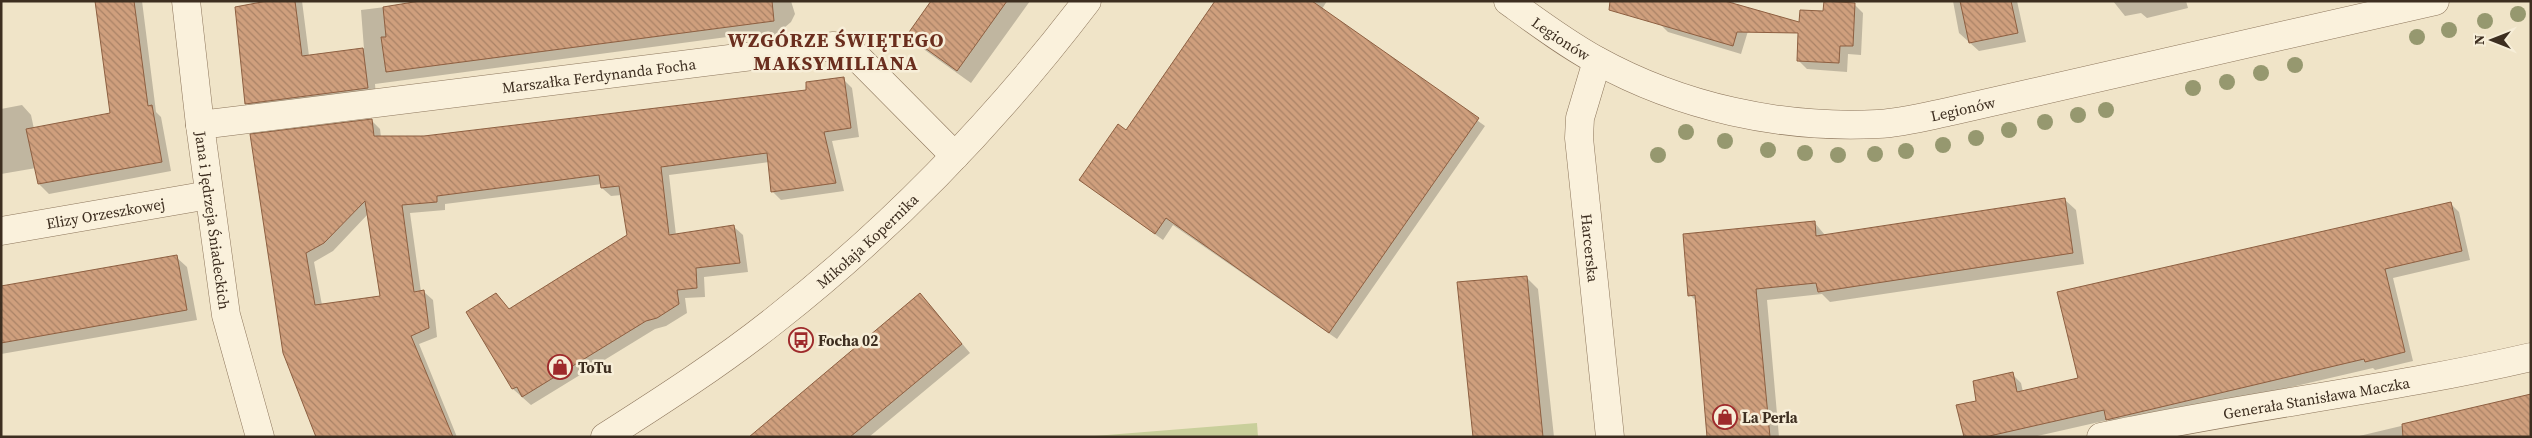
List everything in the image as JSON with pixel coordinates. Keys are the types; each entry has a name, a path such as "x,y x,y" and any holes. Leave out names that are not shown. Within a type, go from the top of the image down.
{"street":[{"name":"Jana i Jędrzeja Śniadeckich","path":"186,1 200,126 226,315 260,437"},
{"name":"Mikołaja Kopernika","path":"605,437 648,410 776,320 880,230 955,156 1046,54 1087,1"},
{"name":"Legionów","path":"1508,1 1556,37 1597,61 1654,87 1770,120 1879,124 1952,112 2435,1"},
{"name":"Marszałka Ferdynanda Focha","path":"200,126 834,46 856,57 955,156"},
{"name":"Harcerska","path":"1597,61 1580,118 1579,138 1610,437"},
{"name":"Elizy Orzeszkowej","path":"1,231 209,195"},
{"name":"Generała Stanisława Maczka","path":"2101,437 2178,420 2443,377 2531,357"}],"green space":[{"path":"1257,423 1258,437 1082,437"}],"building":[{"path":"95,1 134,1 148,106 152,105 162,162 38,184 26,129 110,113"},
{"path":"267,1 295,1 302,56 363,48 368,88 245,104 235,7"},
{"path":"420,1 772,1 774,21 386,72 381,37 386,37 383,7"},
{"path":"931,1 1007,1 957,71 907,35"},
{"path":"1215,1 1312,1 1479,118 1329,333 1166,218 1155,234 1079,180 1118,124 1126,130"},
{"path":"1610,1 1725,1 1799,22 1800,10 1823,11 1824,1 1855,3 1853,46 1840,46 1839,63 1797,61 1798,33 1737,32 1733,46 1609,10"},
{"path":"1960,1 2011,1 2018,33 1969,43"},
{"path":"844,77 851,128 824,132 836,183 771,192 767,153 661,167 669,235 734,225 740,263 696,268 697,288 677,290 679,304 657,318 646,321 522,397 517,387 512,389 466,312 496,293 509,309 627,235 619,186 601,188 599,175 437,196 437,202 402,205 414,292 424,290 429,328 411,336 453,437 316,437 283,353 250,134 372,119 374,136 424,136 806,90 806,82","holes":["365,201 380,296 315,305 306,253 324,243"]},
{"path":"2065,198 2073,253 1818,292 1816,283 1756,289 1770,437 1707,437 1695,295 1688,296 1683,234 1815,221 1816,236"},
{"path":"2451,202 2462,251 2385,269 2405,352 2365,362 2364,359 2106,420 2104,410 1985,437 1964,437 1956,405 1976,401 1973,381 2013,372 2017,392 2078,378 2057,292"},
{"path":"177,255 187,310 1,343 1,286"},
{"path":"1527,276 1543,437 1473,437 1457,282"},
{"path":"920,293 962,344 850,437 749,437"},
{"path":"2531,394 2531,437 2403,437 2402,424"}],"place":[{"name":"Focha 02","path":"801,340"},
{"name":"ToTu","path":"560,367"},
{"name":"La Perla","path":"1725,417"}],"district":[{"name":"WZGÓRZE ŚWIĘTEGO MAKSYMILIANA","path":"836,52"}]}
